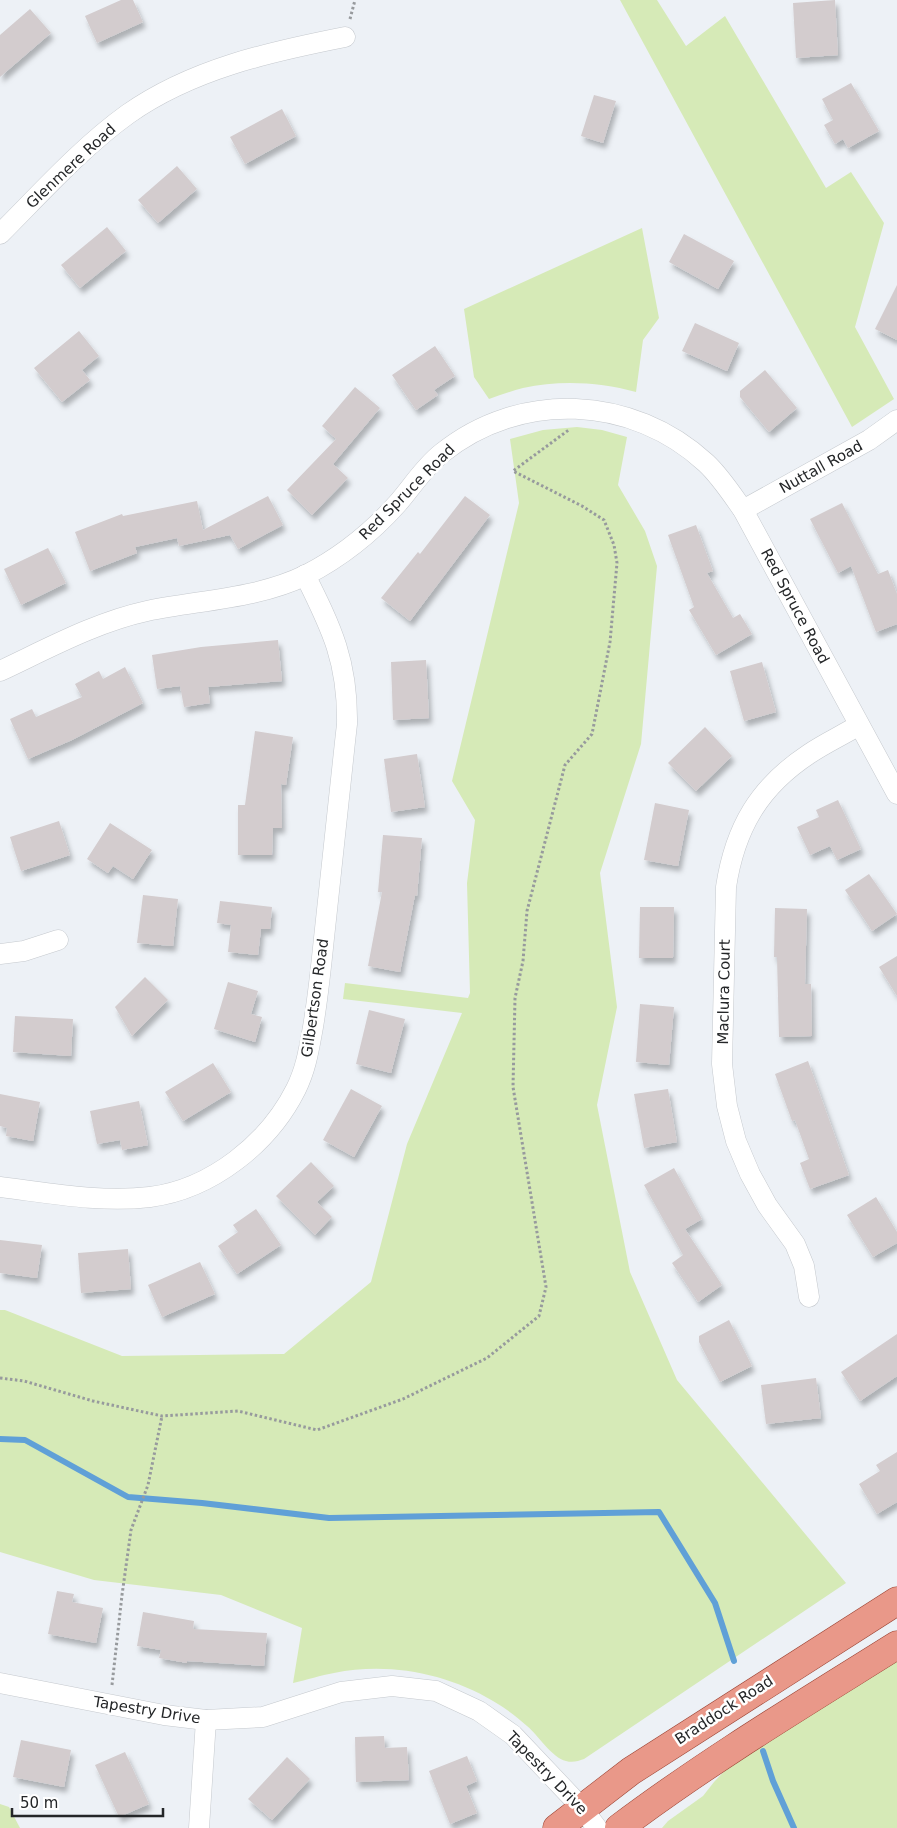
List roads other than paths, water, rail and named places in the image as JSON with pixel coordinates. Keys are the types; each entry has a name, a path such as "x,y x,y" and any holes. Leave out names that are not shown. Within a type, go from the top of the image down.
{"main road":[{"name":"Braddock Road","path":"557,1828 590,1818 647,1760 897,1601"},
{"path":"619,1828 723,1755 897,1645"}],"street":[{"name":"Glenmere Road","path":"0,234 98,137 128,114 164,91 202,74 282,49 345,38"},
{"name":"Red Spruce Road","path":"0,670 75,636 119,619 146,611 240,595 278,586 305,575 344,553 373,529 440,455 474,431 513,415 537,410 597,409 630,417 658,428 684,445 706,463 724,483 743,510 897,794"},
{"name":"Nuttall Road","path":"743,510 869,440 897,420"},
{"name":"Gilbertson Road","path":"0,1187 91,1198 121,1199 152,1197 183,1189 222,1170 256,1143 284,1110 296,1089 307,1058 318,997 347,717 344,675 338,648 328,621 305,575"},
{"name":"Maclura Court","path":"809,1297 804,1266 794,1244 750,1174 736,1141 727,1106 722,1064 726,887 730,863 740,833 753,808 768,789 787,770 810,753 859,725"},
{"path":"0,954 24,951 58,940"},
{"name":"Tapestry Drive","path":"0,1683 164,1715 206,1720 263,1717 341,1692 392,1686 436,1691 479,1711 512,1735 590,1818"},
{"path":"198,1828 206,1720"}],"waterway":[{"path":"0,1439 25,1440 128,1497 202,1503 329,1518 659,1512 715,1603 734,1661"},
{"path":"763,1751 773,1781 794,1828"}]}
